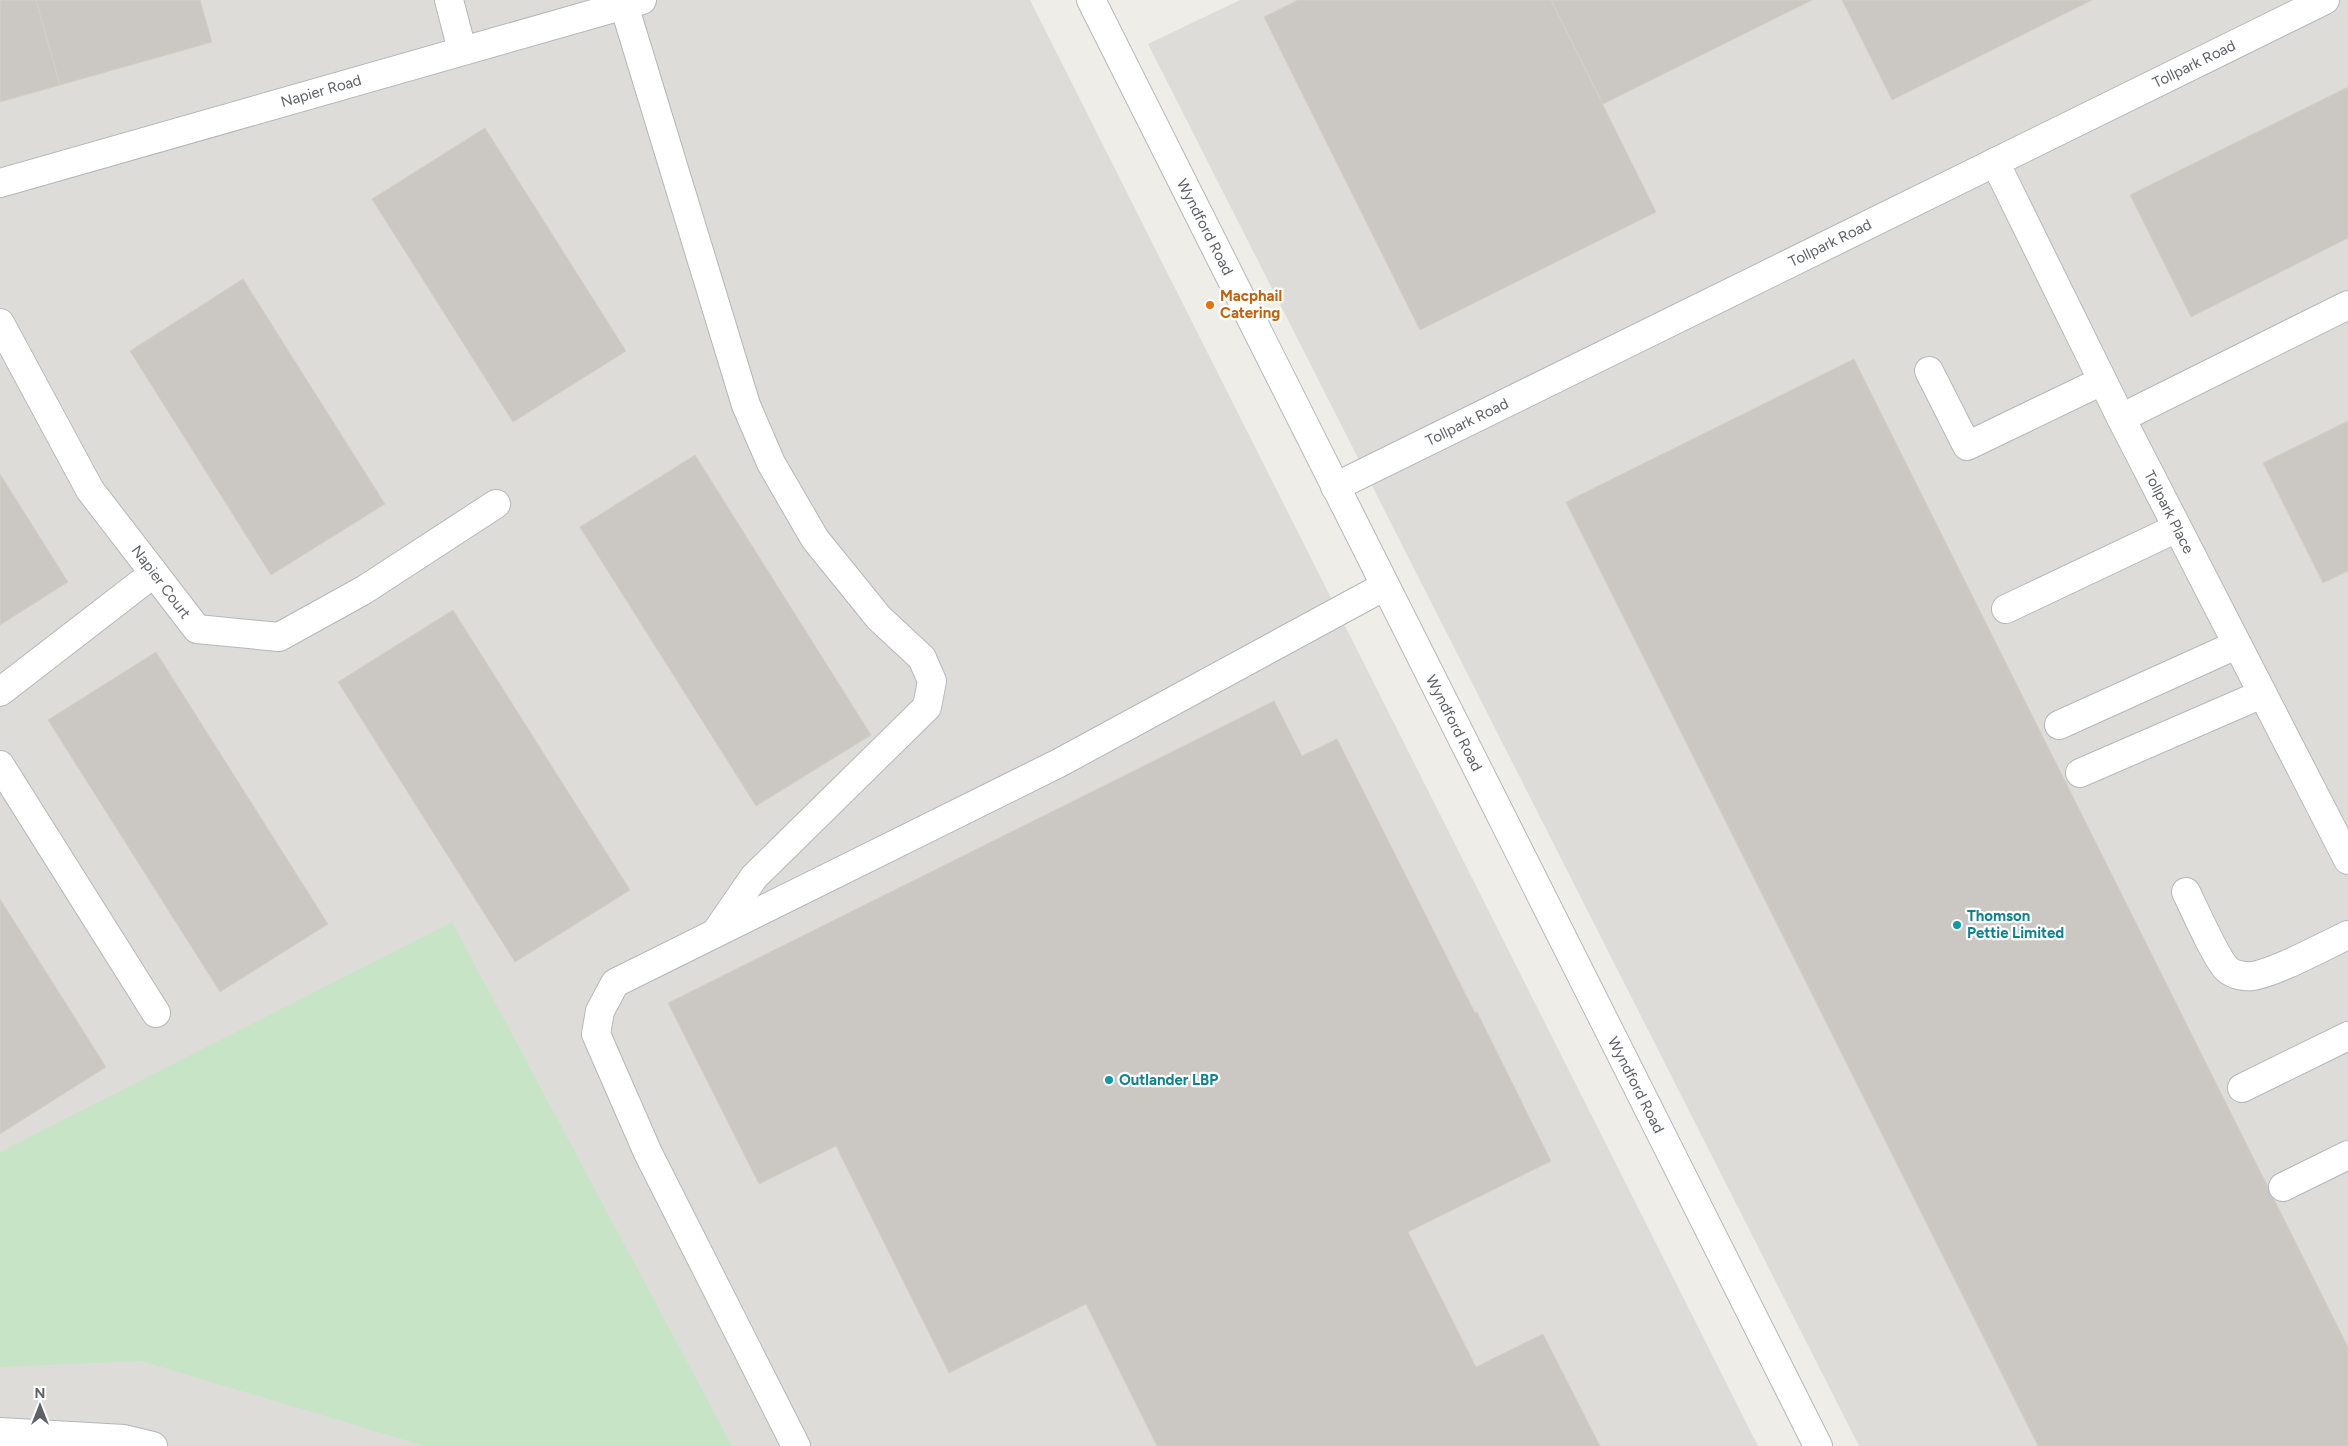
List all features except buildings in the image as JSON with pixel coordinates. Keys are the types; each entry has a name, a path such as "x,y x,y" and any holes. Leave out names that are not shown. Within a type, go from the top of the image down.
{"street":[{"path":"449,0 462,50"},
{"name":"Wyndford Road","path":"1091,0 1818,1446"},
{"name":"Tollpark Road","path":"1335,487 2325,0"},
{"path":"633,2 741,388 771,463 815,539 879,618 922,658 932,681 927,707 754,877 714,934"},
{"name":"Napier Road","path":"0,184 633,2"},
{"name":"Tollpark Place","path":"1994,162 2120,418 2348,860"},
{"path":"2120,418 2348,305"},
{"name":"Napier Court","path":"0,322 90,490 197,629 280,637 364,590 496,504"},
{"path":"1929,371 1967,446 2102,381"},
{"path":"2006,608 2177,528"},
{"path":"0,692 154,573"},
{"path":"796,1446 648,1153 596,1034 600,1011 615,983 1059,763 1385,586"},
{"path":"2059,724 2236,644"},
{"path":"2080,773 2262,694"},
{"path":"0,765 156,1013"},
{"path":"2186,892 2220,959 2227,969 2238,975 2252,976 2271,970 2348,935"},
{"path":"2242,1088 2348,1036"},
{"path":"2283,1187 2348,1155"},
{"path":"0,1432 124,1439 153,1446"}],"shaded area":[{"path":"0,0 1030,0 1758,1446 0,1446"},
{"path":"1240,0 2348,0 2348,1446 1859,1446 1148,44"}],"green space":[{"path":"452,922 732,1446 425,1446 141,1361 0,1367 0,1152"}],"place":[{"name":"Macphail Catering","path":"1210,305"},
{"name":"Thomson Pettie Limited","path":"1957,925"},
{"name":"Outlander LBP","path":"1109,1080"}]}
